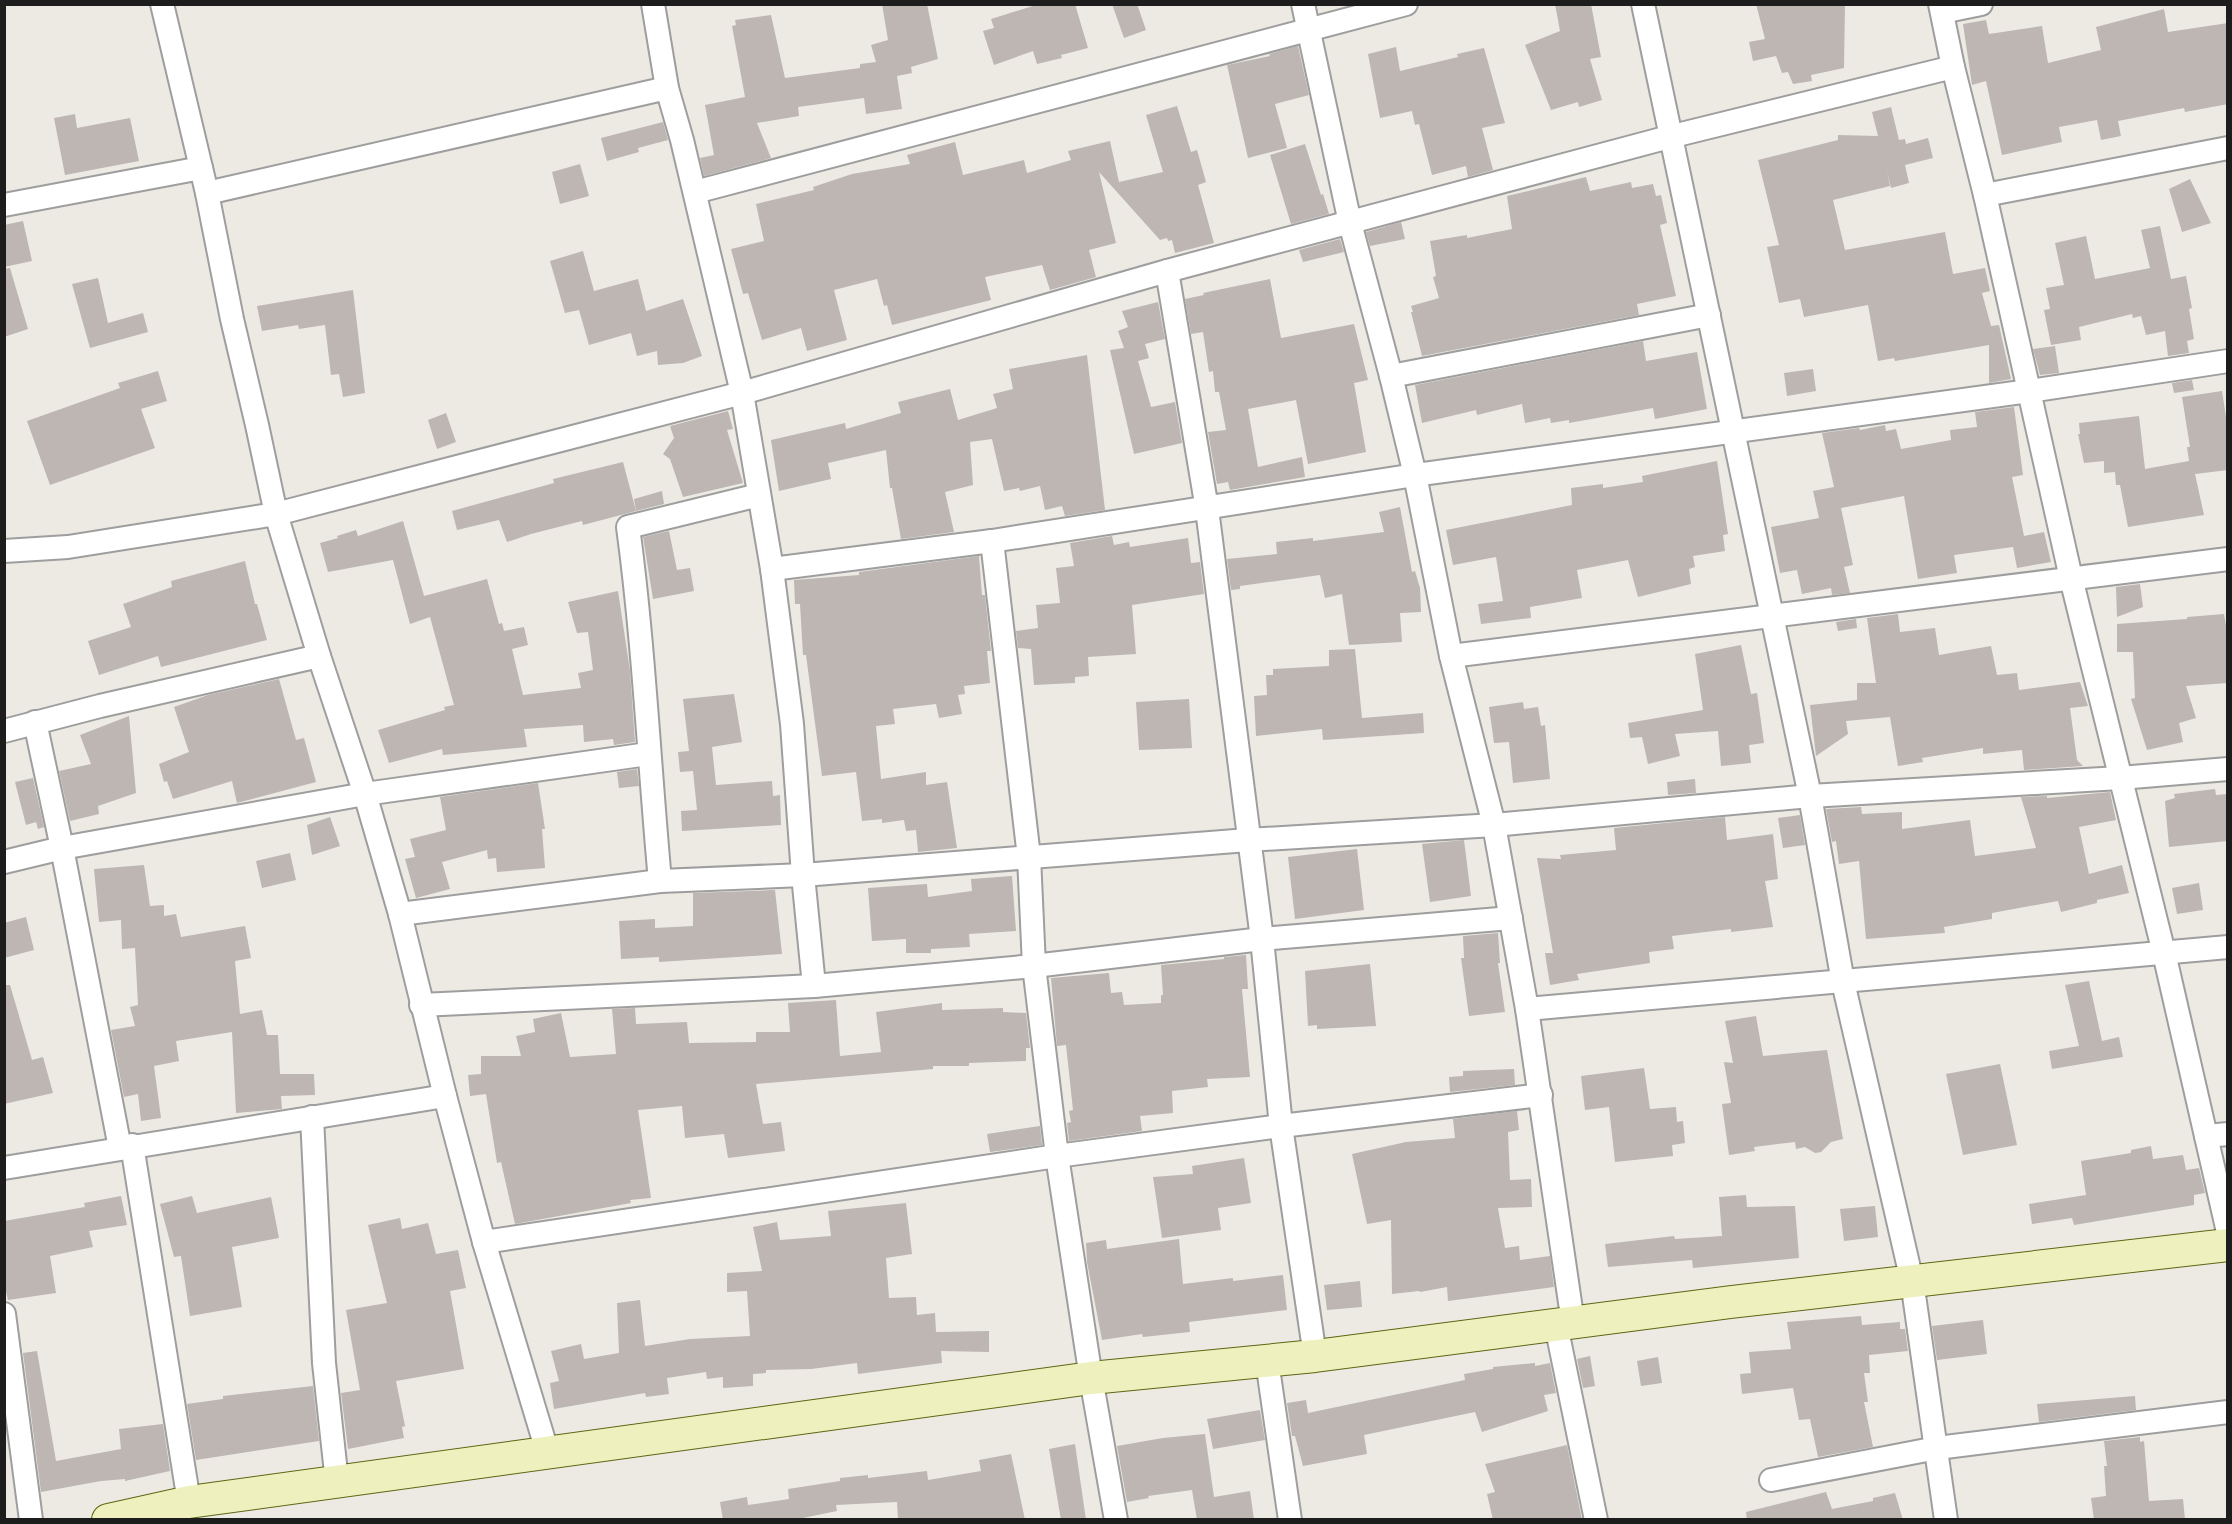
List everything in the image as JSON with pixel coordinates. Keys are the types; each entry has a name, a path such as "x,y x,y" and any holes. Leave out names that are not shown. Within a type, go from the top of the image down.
{"street":[{"path":"162,4 207,193 231,319 276,514 319,656 365,794 400,914 421,1005 484,1242 548,1454"},
{"path":"653,4 668,88 742,393 772,569 792,724 814,986"},
{"path":"1302,4 1350,224 1415,475 1451,656 1494,825 1541,1095 1565,1324 1596,1520"},
{"path":"695,192 1406,4"},
{"path":"1643,4 1669,137 1734,430 1770,616 1810,796 1843,982 1912,1281 1946,1520"},
{"path":"1982,4 1941,8 2071,578 2164,953 2217,1135 2228,1233"},
{"path":"4,551 68,547 276,514 742,393 1167,271 1669,137 1953,66"},
{"path":"207,193 668,88"},
{"path":"1985,195 2228,148"},
{"path":"4,206 201,168"},
{"path":"1167,271 1207,509 1262,939 1281,1126 1315,1356"},
{"path":"1391,376 1709,315"},
{"path":"772,569 992,541 1415,475 2029,391 2228,360"},
{"path":"660,881 648,754 638,601 628,527 759,495"},
{"path":"992,541 1029,857 1034,966 1057,1156 1091,1378 1116,1520"},
{"path":"1451,656 2228,559"},
{"path":"4,731 319,656"},
{"path":"35,722 126,1147 189,1502"},
{"path":"4,862 62,848 365,794 648,754"},
{"path":"400,914 660,881 803,875 1248,840 1494,825 1810,796 2120,778 2228,769"},
{"path":"421,1005 814,986 1034,966 1262,939 1511,918"},
{"path":"1527,1010 2228,947"},
{"path":"484,1242 1057,1156 1541,1095"},
{"path":"4,1168 445,1096"},
{"path":"312,1117 324,1363 337,1482"},
{"path":"108,1520 189,1502 1091,1378 1315,1356 1912,1281 2228,1245"},
{"path":"4,1314 30,1520"},
{"path":"1267,1361 1290,1520"},
{"path":"1771,1480 1937,1448 2228,1412"}],"building":[{"path":"882,4 927,4 938,59 911,67 912,73 897,76 902,109 866,114 864,98 798,107 799,116 757,123 771,158 704,176 700,158 714,155 705,105 745,97 732,26 736,25 735,20 771,15 785,78 860,68 860,64 876,62 871,45 888,40"},
{"path":"1039,4 1075,4 1088,48 1037,64 1033,51 994,65 983,31 994,28 991,19"},
{"path":"1112,4 1137,4 1146,30 1124,38"},
{"path":"1555,4 1591,4 1601,57 1590,59 1602,100 1579,107 1578,102 1551,110 1525,45 1560,31"},
{"path":"1756,4 1845,4 1844,68 1811,75 1812,81 1793,84 1788,72 1782,73 1776,56 1753,61 1749,42 1765,39"},
{"path":"2164,9 2168,32 2228,23 2228,104 2185,112 2184,108 2118,121 2121,136 2101,140 2097,120 2059,127 2062,142 2002,155 1986,81 1972,85 1963,24 1986,20 1989,34 2042,26 2048,63 2101,50 2096,27"},
{"path":"1298,46 1309,95 1275,104 1287,148 1248,158 1227,65 1270,56 1269,54"},
{"path":"1396,47 1400,71 1458,57 1457,54 1484,48 1505,123 1482,128 1493,170 1468,177 1466,166 1432,175 1419,124 1415,125 1412,111 1380,118 1368,54"},
{"path":"1177,106 1191,152 1197,150 1206,182 1198,185 1214,243 1175,253 1172,240 1168,241 1167,238 1160,240 1099,172 1116,243 1089,250 1096,277 1050,290 1042,265 985,277 991,300 892,325 877,279 834,290 847,340 807,351 801,328 762,340 748,293 743,294 731,249 764,241 756,204 814,190 813,187 852,174 910,164 907,155 955,142 963,175 1024,160 1027,173 1071,160 1068,151 1110,141 1119,182 1163,172 1146,115"},
{"path":"1891,107 1899,140 1905,139 1906,144 1928,138 1933,158 1905,165 1909,183 1891,188 1887,170 1890,186 1833,200 1845,250 1945,232 1953,274 1985,268 1990,291 1982,293 1991,326 1999,325 2011,379 1989,383 1989,345 1895,361 1894,358 1878,361 1868,305 1804,317 1800,299 1779,303 1767,247 1779,245 1758,160 1838,140 1838,135 1878,136 1872,112"},
{"path":"75,114 77,128 130,118 139,161 65,175 54,118"},
{"path":"663,122 668,140 638,148 639,152 607,161 601,138"},
{"path":"1305,144 1329,214 1291,224 1270,155"},
{"path":"580,164 589,196 560,204 552,172"},
{"path":"1586,177 1590,191 1631,182 1632,188 1653,184 1656,196 1661,195 1667,223 1660,225 1676,296 1637,304 1639,315 1422,356 1411,306 1439,298 1433,277 1436,276 1430,241 1467,235 1467,238 1512,229 1507,196"},
{"path":"2190,179 2211,223 2182,232 2169,189"},
{"path":"23,221 32,261 4,267 4,225"},
{"path":"1401,222 1405,239 1370,246 1366,232"},
{"path":"2160,226 2171,279 2186,276 2192,308 2189,309 2194,339 2187,341 2189,353 2168,356 2165,331 2146,335 2141,316 2133,318 2132,314 2079,327 2081,340 2051,345 2044,310 2050,309 2046,288 2064,285 2055,243 2086,236 2095,279 2150,268 2141,230"},
{"path":"1340,239 1344,252 1303,262 1299,250"},
{"path":"583,251 594,291 638,279 646,311 683,299 702,356 683,363 658,365 657,351 637,356 631,333 589,345 579,310 565,313 550,261"},
{"path":"10,268 28,329 4,337 4,269"},
{"path":"98,278 108,323 143,313 148,332 90,348 72,284"},
{"path":"1270,279 1281,338 1354,324 1368,380 1354,383 1366,452 1308,464 1296,400 1248,409 1258,467 1302,457 1305,477 1230,490 1228,482 1217,484 1208,432 1226,430 1219,392 1215,392 1213,371 1209,372 1203,332 1191,334 1185,299"},
{"path":"353,290 365,393 343,397 339,374 331,375 325,325 299,329 298,325 262,331 257,306"},
{"path":"1158,302 1165,339 1145,344 1149,358 1138,361 1151,407 1175,402 1182,443 1134,454 1110,350 1124,348 1118,331 1128,327 1122,311"},
{"path":"1643,341 1646,361 1697,352 1707,409 1655,419 1653,408 1569,423 1569,420 1551,423 1550,418 1525,423 1522,404 1477,415 1476,410 1422,423 1415,385"},
{"path":"2055,346 2059,373 2040,375 2033,349"},
{"path":"1087,355 1105,510 1065,516 1062,506 1045,510 1040,486 1020,491 1019,488 1004,491 992,439 970,442 973,485 945,492 954,532 901,539 892,488 890,488 886,450 828,463 831,479 779,491 771,440 845,423 846,429 901,413 898,402 950,389 958,420 997,408 993,394 1013,389 1009,369"},
{"path":"1813,369 1816,391 1787,396 1784,373"},
{"path":"158,371 167,401 141,409 155,448 50,485 27,421 120,388 118,383"},
{"path":"2192,380 2194,390 2174,393 2172,383"},
{"path":"2222,391 2228,430 2228,470 2195,474 2204,515 2128,527 2120,485 2116,485 2115,472 2104,473 2104,461 2084,463 2078,434 2080,434 2079,423 2139,416 2145,469 2189,461 2187,447 2190,447 2182,397"},
{"path":"2014,407 2023,475 2012,477 2024,536 2044,532 2051,562 2017,568 2013,547 1954,555 1957,573 1918,579 1904,496 1841,508 1853,565 1844,567 1850,593 1832,595 1831,588 1802,594 1797,570 1780,573 1771,527 1819,518 1813,491 1834,487 1822,433 1859,428 1860,430 1885,425 1886,431 1896,429 1901,449 1951,440 1950,430 1977,427 1975,412"},
{"path":"728,411 733,429 727,430 743,483 683,497 670,459 663,454 674,438 670,426"},
{"path":"446,413 456,442 437,449 428,420"},
{"path":"1717,461 1728,534 1723,535 1725,551 1693,556 1695,567 1689,569 1691,584 1638,597 1628,560 1577,570 1582,598 1530,607 1531,618 1481,624 1478,604 1503,601 1496,557 1453,565 1446,530 1572,505 1571,488 1603,484 1603,488 1643,482 1642,476"},
{"path":"623,462 636,511 583,525 582,521 507,542 499,520 457,530 452,511 554,483 553,479"},
{"path":"662,491 664,504 636,511 634,499"},
{"path":"1400,507 1412,572 1415,571 1420,588 1421,612 1400,613 1402,642 1349,645 1342,594 1325,598 1320,575 1240,586 1240,589 1231,590 1227,559 1277,554 1276,542 1313,538 1313,541 1384,532 1379,512"},
{"path":"403,521 424,596 487,579 499,624 502,623 504,631 524,627 528,645 512,649 523,695 581,688 578,673 593,670 588,632 577,633 568,602 618,591 630,671 635,742 614,745 613,739 584,742 583,725 524,729 527,747 443,755 442,749 389,763 378,730 445,710 444,707 454,705 430,617 410,624 393,560 328,572 320,543 356,530 358,536"},
{"path":"669,531 677,570 690,568 694,591 653,599 643,537"},
{"path":"1112,536 1114,545 1129,542 1130,547 1188,538 1191,563 1200,562 1204,594 1132,605 1136,654 1088,657 1089,676 1075,677 1075,683 1034,685 1031,649 1018,648 1016,631 1038,628 1036,605 1060,603 1056,568 1074,566 1070,543"},
{"path":"979,556 982,595 985,595 991,651 987,651 990,683 964,686 965,694 958,695 962,714 939,718 936,704 893,709 895,724 876,726 881,779 926,772 926,785 947,782 957,848 918,852 916,830 906,831 904,820 882,823 882,819 862,821 856,772 822,776 806,655 803,655 800,604 795,604 794,580 859,575 859,572"},
{"path":"245,561 255,604 257,604 267,640 161,667 158,656 99,675 88,641 131,627 123,604 172,587 171,581"},
{"path":"2140,584 2143,607 2117,617 2116,587"},
{"path":"1898,614 1900,632 1935,628 1939,655 1991,646 1997,675 2017,673 2019,690 2080,682 2088,706 2070,708 2077,760 2083,766 2024,770 2022,750 1983,754 1983,748 1922,758 1923,762 1898,766 1890,717 1846,721 1848,734 1816,756 1810,705 1857,700 1857,683 1876,683 1867,618"},
{"path":"2224,614 2228,637 2228,683 2186,686 2196,718 2179,723 2183,742 2147,750 2131,699 2135,698 2133,652 2117,652 2117,624"},
{"path":"1856,619 1857,628 1838,631 1836,622"},
{"path":"1741,645 1751,694 1757,693 1764,743 1749,745 1751,763 1721,766 1718,731 1675,734 1680,756 1648,764 1642,737 1630,738 1628,723 1703,710 1695,654"},
{"path":"1355,649 1362,718 1423,713 1424,733 1323,740 1322,729 1256,736 1254,696 1267,695 1266,675 1273,675 1273,669 1329,666 1329,650"},
{"path":"279,679 296,740 304,738 316,782 237,803 232,781 173,799 167,781 164,782 159,764 189,752 174,707 208,695"},
{"path":"734,694 742,742 712,747 716,785 772,781 773,796 780,795 781,825 682,831 681,811 697,810 693,771 680,772 678,752 689,751 683,699"},
{"path":"1189,699 1192,748 1139,750 1136,702"},
{"path":"1523,702 1524,709 1538,707 1541,726 1545,725 1550,779 1513,783 1509,742 1494,743 1489,707"},
{"path":"129,716 136,793 98,806 99,814 70,821 59,771 91,764 80,735"},
{"path":"637,769 639,786 619,788 617,772"},
{"path":"33,778 44,827 38,829 36,822 26,825 15,782"},
{"path":"1695,779 1696,793 1668,795 1667,782"},
{"path":"538,783 545,829 542,829 545,868 497,872 496,858 488,859 487,850 442,862 450,889 416,898 405,859 415,857 410,839 446,830 440,797"},
{"path":"2215,789 2216,795 2228,794 2228,841 2169,847 2165,801 2175,798 2174,794"},
{"path":"2110,792 2116,820 2079,827 2089,874 2122,865 2129,893 2097,900 2097,903 2061,912 2058,901 1992,913 1992,919 1944,927 1945,933 1866,939 1859,861 1839,864 1836,841 1832,842 1826,809 1861,807 1862,814 1902,812 1902,829 1970,820 1975,856 2036,848 2021,797 2047,796 2047,798"},
{"path":"1800,815 1805,845 1783,848 1778,818"},
{"path":"330,817 340,846 312,855 307,825"},
{"path":"1725,817 1727,840 1773,834 1778,879 1765,881 1773,927 1672,936 1674,949 1649,952 1650,963 1577,974 1579,980 1550,985 1545,953 1553,953 1537,858 1561,859 1560,855 1616,850 1614,828"},
{"path":"1464,840 1471,896 1430,902 1422,844"},
{"path":"1357,849 1364,910 1295,919 1288,857"},
{"path":"290,853 296,880 262,888 256,861"},
{"path":"144,865 150,906 164,905 164,916 176,914 181,937 245,926 251,958 235,961 240,1014 262,1010 267,1035 278,1035 280,1074 314,1074 315,1095 281,1096 282,1109 236,1113 232,1032 176,1041 179,1061 154,1066 161,1118 141,1121 138,1094 124,1097 111,1030 135,1026 130,1007 138,1005 135,948 122,949 121,920 99,922 94,869"},
{"path":"1012,876 1016,931 969,934 970,947 931,949 931,953 906,953 906,939 872,941 868,888 927,884 928,897 972,891 971,879"},
{"path":"2199,883 2203,910 2177,914 2172,888"},
{"path":"775,890 782,954 659,962 659,957 621,959 619,921 655,919 655,928 693,926 693,893"},
{"path":"26,917 34,950 4,958 4,923"},
{"path":"1498,933 1500,963 1498,963 1505,1012 1469,1016 1461,958 1464,958 1463,936"},
{"path":"1246,955 1248,989 1242,989 1250,1077 1207,1079 1208,1087 1172,1091 1173,1113 1140,1116 1142,1131 1069,1141 1067,1123 1071,1122 1069,1111 1073,1110 1066,1045 1057,1046 1051,978 1109,973 1111,993 1122,992 1124,1005 1161,1003 1161,995 1163,995 1161,965"},
{"path":"1370,964 1376,1026 1317,1029 1317,1025 1308,1026 1305,971"},
{"path":"2089,981 2102,1041 2119,1037 2123,1057 2052,1069 2049,1051 2079,1046 2065,985"},
{"path":"4,985 10,985 32,1060 43,1057 53,1093 4,1104"},
{"path":"836,1000 840,1056 881,1052 876,1012 942,1003 942,1010 1003,1008 1003,1012 1026,1013 1030,1048 1026,1048 1026,1061 969,1063 969,1066 933,1066 933,1069 756,1084 763,1124 781,1122 785,1151 728,1158 724,1134 685,1138 682,1106 638,1110 651,1198 630,1200 631,1203 515,1224 501,1162 497,1163 486,1094 470,1096 468,1075 481,1074 481,1056 521,1056 516,1036 535,1032 533,1019 561,1013 570,1057 616,1054 612,1009 635,1008 636,1024 687,1022 689,1043 756,1042 756,1032 790,1032 788,1003"},
{"path":"1756,1016 1763,1056 1827,1050 1843,1139 1831,1142 1821,1152 1815,1153 1805,1147 1796,1149 1795,1142 1754,1147 1755,1151 1729,1155 1722,1104 1731,1103 1724,1062 1733,1063 1725,1021"},
{"path":"2000,1064 2017,1145 1963,1155 1946,1074"},
{"path":"1644,1068 1650,1109 1676,1107 1677,1122 1683,1121 1685,1143 1672,1145 1673,1156 1615,1162 1609,1107 1585,1110 1581,1076"},
{"path":"1514,1069 1515,1085 1450,1092 1449,1077 1463,1076 1463,1071"},
{"path":"1517,1111 1519,1130 1508,1132 1510,1180 1531,1179 1532,1207 1498,1208 1505,1248 1519,1246 1520,1260 1550,1256 1554,1287 1448,1301 1447,1287 1392,1294 1391,1220 1367,1224 1352,1154 1406,1142 1455,1138 1453,1119"},
{"path":"1040,1126 1042,1145 990,1152 987,1134"},
{"path":"2151,1146 2153,1159 2183,1155 2186,1170 2199,1168 2205,1193 2194,1195 2194,1205 2074,1225 2072,1218 2032,1224 2029,1204 2086,1195 2081,1161 2131,1153 2131,1150"},
{"path":"1244,1158 1251,1203 1218,1208 1221,1230 1162,1238 1153,1177 1193,1174 1192,1166"},
{"path":"1746,1195 1747,1207 1795,1206 1799,1258 1693,1268 1692,1260 1608,1267 1605,1244 1674,1236 1675,1239 1722,1236 1719,1197"},
{"path":"121,1196 127,1225 89,1231 93,1247 50,1256 56,1293 8,1300 4,1283 4,1221 85,1207 84,1203"},
{"path":"192,1196 197,1213 271,1197 279,1238 232,1247 242,1307 190,1316 181,1256 174,1257 160,1204"},
{"path":"906,1203 912,1254 886,1258 889,1298 916,1297 917,1315 935,1313 936,1332 989,1331 989,1352 941,1351 942,1363 858,1374 857,1363 811,1369 766,1370 766,1373 753,1374 753,1386 723,1388 723,1377 707,1379 706,1372 667,1378 669,1394 646,1397 645,1393 554,1409 550,1383 559,1381 551,1351 581,1344 584,1359 619,1353 617,1303 640,1300 645,1346 690,1339 750,1336 747,1291 727,1292 727,1273 762,1271 753,1227 777,1222 780,1240 831,1236 828,1211"},
{"path":"1875,1206 1878,1237 1844,1241 1840,1209"},
{"path":"400,1218 402,1229 428,1223 436,1254 458,1250 466,1288 450,1291 464,1369 396,1381 405,1426 402,1427 404,1438 348,1449 341,1393 360,1390 346,1310 387,1303 368,1225"},
{"path":"1179,1239 1183,1284 1283,1275 1287,1310 1189,1322 1190,1332 1143,1337 1142,1334 1102,1340 1087,1262 1086,1243 1106,1240 1107,1249"},
{"path":"1360,1281 1362,1307 1327,1310 1324,1285"},
{"path":"1861,1316 1862,1325 1900,1322 1900,1329 1905,1329 1908,1351 1869,1355 1870,1373 1864,1373 1868,1402 1864,1402 1873,1447 1818,1457 1810,1419 1799,1420 1793,1388 1742,1394 1740,1374 1751,1373 1749,1352 1791,1349 1787,1322"},
{"path":"1983,1320 1987,1354 1937,1360 1932,1326"},
{"path":"37,1351 56,1461 121,1449 119,1429 163,1424 170,1471 125,1481 125,1479 101,1481 41,1492 23,1353"},
{"path":"1590,1356 1595,1386 1583,1388 1577,1359"},
{"path":"1658,1357 1662,1383 1641,1386 1637,1361"},
{"path":"1535,1363 1535,1366 1550,1363 1556,1393 1544,1395 1548,1411 1482,1432 1475,1412 1364,1435 1367,1454 1303,1466 1295,1436 1292,1436 1287,1403 1306,1400 1308,1413 1465,1380 1464,1374 1493,1369 1493,1367"},
{"path":"313,1386 319,1441 196,1460 187,1404 223,1399 223,1396"},
{"path":"2135,1396 2136,1410 2039,1422 2037,1404"},
{"path":"1260,1410 1265,1440 1213,1449 1207,1419"},
{"path":"1205,1434 1214,1497 1250,1491 1254,1520 1197,1520 1192,1490 1148,1496 1149,1498 1127,1502 1117,1446"},
{"path":"2140,1437 2140,1442 2144,1441 2149,1501 2183,1499 2185,1520 2094,1520 2091,1498 2106,1496 2104,1466 2107,1466 2104,1441"},
{"path":"1075,1444 1086,1520 1061,1520 1049,1449"},
{"path":"1567,1445 1582,1520 1493,1520 1487,1494 1495,1492 1485,1464"},
{"path":"1011,1454 1025,1520 898,1520 897,1502 836,1505 837,1511 793,1520 723,1520 720,1502 747,1497 748,1505 789,1499 788,1489 840,1481 840,1478 868,1475 868,1478 927,1471 928,1480 981,1471 979,1460"},
{"path":"1826,1492 1832,1509 1873,1501 1873,1498 1895,1493 1903,1520 1747,1520 1746,1512"}]}
